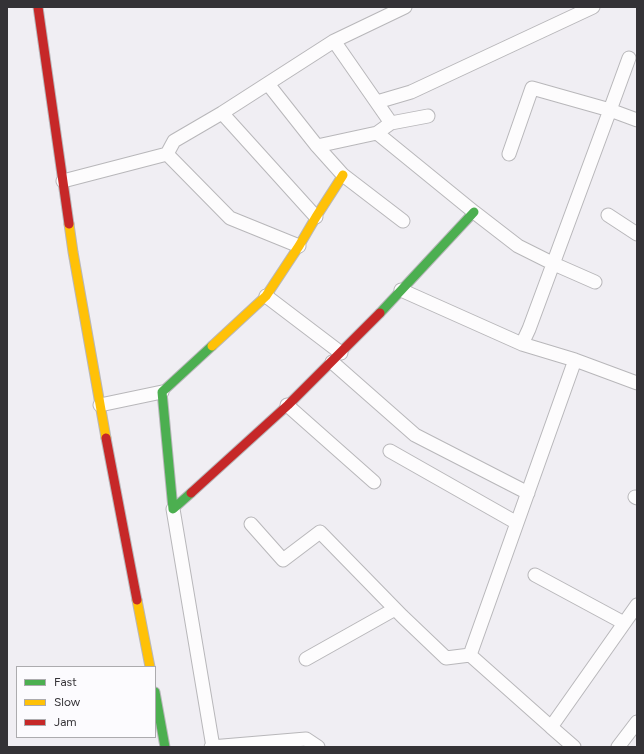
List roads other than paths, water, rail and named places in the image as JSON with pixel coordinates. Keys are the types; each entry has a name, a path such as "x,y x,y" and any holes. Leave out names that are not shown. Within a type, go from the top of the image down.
{"street":[{"path":"38,7 73,252 100,405 150,666"},
{"path":"63,181 167,154 174,141 222,113 334,41 405,7"},
{"path":"376,102 411,92 593,7"},
{"path":"334,41 391,123"},
{"path":"522,344 554,264 629,58"},
{"path":"268,84 317,146 344,175 403,221"},
{"path":"509,154 532,88 610,110 637,120"},
{"path":"222,113 316,217"},
{"path":"317,146 377,133 391,123 428,116"},
{"path":"377,133 518,246 595,282"},
{"path":"167,154 230,218 299,246"},
{"path":"100,405 162,392 266,296 344,175"},
{"path":"173,509 287,405 336,357 402,290 474,212"},
{"path":"608,215 637,234"},
{"path":"402,290 522,344 575,360 637,383"},
{"path":"266,296 336,357 415,435 528,492"},
{"path":"470,655 575,360"},
{"path":"162,392 173,509 213,747 306,739 318,747"},
{"path":"287,405 374,482"},
{"path":"390,451 517,523"},
{"path":"252,524 283,560 320,532 395,609 446,658 470,655 574,747"},
{"path":"536,575 624,623"},
{"path":"550,727 637,605"},
{"path":"306,659 395,609"},
{"path":"156,697 166,747"},
{"path":"618,747 637,722"}]}
